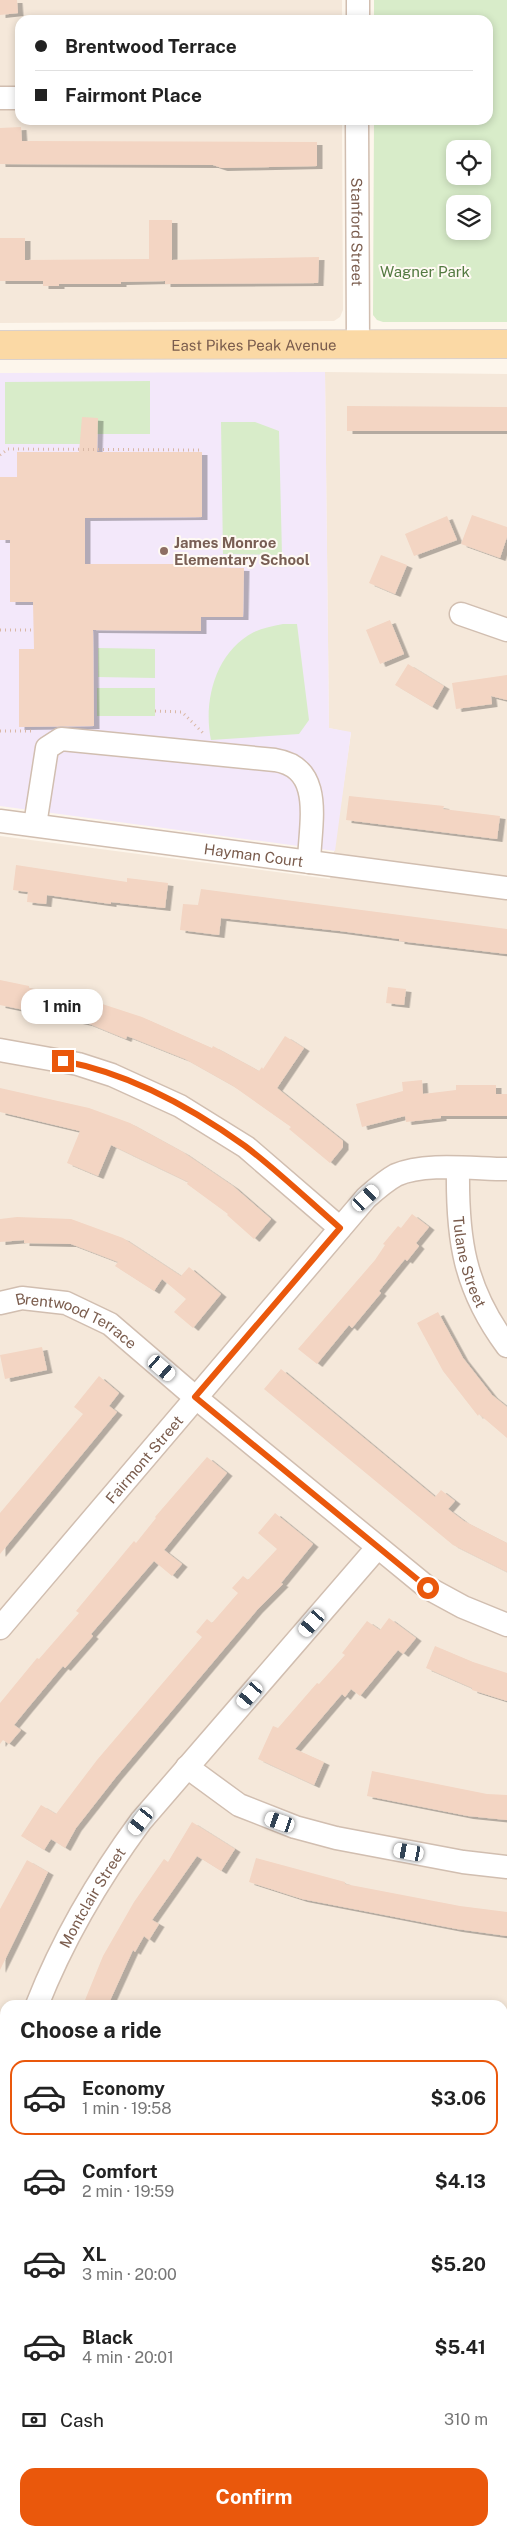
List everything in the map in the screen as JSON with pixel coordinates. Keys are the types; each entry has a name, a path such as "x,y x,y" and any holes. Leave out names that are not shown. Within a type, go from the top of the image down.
{"main road":[{"name":"East Pikes Peak Avenue","path":"0,345 507,344"}],"street":[{"path":"358,0 358,15"},
{"path":"0,98 15,98"},
{"name":"Stanford Street","path":"357,125 358,345"},
{"path":"461,614 507,630"},
{"path":"35,825 47,748 61,739 98,741 275,760 289,762 300,770 311,792 309,862"},
{"name":"Hayman Court","path":"0,821 507,888"},
{"path":"0,1050 78,1064 112,1075 180,1106 246,1147 340,1228"},
{"name":"Tulane Street","path":"458,1169 457,1212 466,1268 476,1295 507,1346"},
{"name":"Fairmont Street","path":"0,1628 195,1397 366,1198 380,1185 396,1175 413,1170 507,1169"},
{"name":"Brentwood Terrace","path":"0,1303 22,1298 66,1303 110,1324 195,1397 428,1588 463,1607 507,1625"},
{"name":"Montclair Street","path":"39,2000 63,1946 113,1858 141,1821 377,1548"},
{"path":"187,1767 239,1805 295,1827 346,1840 464,1862 507,1867"}],"path":[{"path":"0,455 8,449 202,450"},
{"path":"0,630 34,630"},
{"path":"155,711 182,712 203,734 204,741"}],"shaded area":[{"path":"0,0 342,0 342,15 15,15 15,125 342,125 343,310 340,317 334,321 0,323"},
{"path":"325,372 507,374 507,2000 0,2000 0,836 330,879 351,733 329,728"},
{"name":"James Monroe Elementary School","path":"325,372 329,728 351,732 335,851 0,806 0,373"}],"green space":[{"name":"Wagner Park","path":"374,0 507,0 507,322 383,322 377,320 373,315 374,125 493,125 493,15 374,15"},
{"path":"150,381 150,434 94,434 94,444 5,444 5,382"},
{"path":"221,422 255,422 279,431 282,555 223,554"},
{"path":"283,624 297,624 309,720 299,734 211,740 209,710 211,694 221,665 241,641 254,632"},
{"path":"98,648 155,649 155,678 98,677"},
{"path":"97,688 155,688 155,716 97,716"}],"building":[{"path":"0,0 17,0 18,13 0,15"},
{"path":"21,127 22,141 317,142 317,166 222,168 213,165 0,164 0,128"},
{"path":"149,220 172,220 172,260 319,257 318,283 165,284 165,281 43,286 43,281 0,281 0,238 25,238 25,260 149,259"},
{"path":"347,406 507,407 507,431 347,431"},
{"name":"James Monroe Elementary School","path":"82,417 98,418 97,452 202,452 202,517 85,518 85,564 201,564 201,567 244,568 243,617 201,617 201,631 93,630 94,726 19,727 19,649 34,649 33,602 10,602 10,540 0,540 0,477 17,477 17,452 79,452"},
{"path":"472,515 507,527 507,537 500,558 461,544"},
{"path":"447,516 457,540 414,556 405,534"},
{"path":"381,555 407,565 395,594 369,583"},
{"path":"390,620 404,654 380,664 366,630"},
{"path":"408,664 444,686 432,707 395,685"},
{"path":"507,675 507,700 491,696 492,704 456,709 452,683"},
{"path":"349,796 444,806 443,809 500,816 497,839 346,820"},
{"path":"16,865 127,882 127,878 168,883 165,908 111,902 111,904 47,895 46,904 27,902 28,892 13,890"},
{"path":"201,889 507,929 507,954 399,941 399,939 340,931 221,918 219,935 180,930 183,904 198,905"},
{"path":"0,980 29,986 29,988 90,1000 142,1017 212,1048 213,1046 259,1071 262,1067 263,1069 285,1036 304,1048 277,1088 343,1141 343,1147 330,1163 289,1129 291,1127 233,1086 185,1059 127,1036 126,1039 87,1023 0,1005"},
{"path":"388,987 406,989 404,1005 386,1003"},
{"path":"422,1080 423,1094 456,1090 456,1085 496,1085 496,1094 507,1094 507,1116 441,1116 441,1118 406,1122 405,1116 362,1127 356,1104 403,1091 402,1082"},
{"path":"0,1088 89,1108 130,1123 183,1152 233,1186 271,1219 254,1239 228,1214 187,1184 188,1182 111,1145 98,1176 67,1163 80,1131 0,1112"},
{"path":"412,1214 429,1227 416,1243 419,1246 407,1261 405,1259 379,1291 381,1293 352,1328 349,1325 317,1364 298,1349 375,1260 385,1245 383,1244 398,1226 401,1228"},
{"path":"17,1217 71,1219 123,1238 181,1276 189,1267 221,1294 193,1328 174,1312 186,1299 162,1279 154,1291 115,1266 118,1262 71,1244 24,1243 24,1240 0,1242 0,1219"},
{"path":"438,1312 463,1358 492,1395 507,1407 507,1438 479,1414 478,1416 443,1371 417,1323"},
{"path":"42,1347 47,1370 5,1379 0,1355"},
{"path":"281,1369 435,1497 441,1490 455,1501 448,1509 464,1521 507,1543 507,1572 453,1545 264,1389"},
{"path":"99,1376 119,1393 109,1406 117,1412 0,1554 0,1513 83,1414 74,1407"},
{"path":"207,1457 227,1473 164,1550 182,1564 172,1576 154,1561 91,1634 93,1636 65,1668 63,1666 14,1725 21,1730 9,1744 3,1740 0,1744 0,1703 37,1658 39,1659 79,1613 76,1611 134,1541 136,1543 155,1517"},
{"path":"275,1513 313,1544 281,1583 283,1584 257,1610 116,1777 76,1828 65,1848 51,1839 44,1850 21,1836 41,1805 56,1814 97,1760 202,1637 196,1632 207,1619 212,1623 238,1593 232,1588 243,1576 248,1580 277,1549 258,1533"},
{"path":"389,1618 416,1638 403,1654 398,1650 360,1696 351,1689 345,1697 342,1694 295,1749 324,1762 314,1785 258,1759 273,1726 278,1728 317,1683 319,1684 345,1655 342,1653 367,1621 380,1630"},
{"path":"435,1646 473,1662 507,1673 507,1701 472,1690 472,1688 426,1668"},
{"path":"372,1771 487,1794 507,1795 507,1820 468,1816 367,1796"},
{"path":"192,1822 235,1849 221,1871 197,1856 152,1920 159,1924 149,1940 144,1936 135,1952 133,1950 110,2000 85,2000 103,1956 134,1902 164,1859 168,1862"},
{"path":"256,1858 345,1882 345,1884 460,1906 507,1912 507,1936 457,1929 302,1899 249,1882"},
{"path":"27,1860 48,1872 0,1970 0,1909"}],"place":[{"name":"James Monroe Elementary School","path":"164,551"}],"route":[{"path":"63,1061 112,1075 148,1089 214,1126 246,1147 340,1228 195,1397 428,1588"}]}
